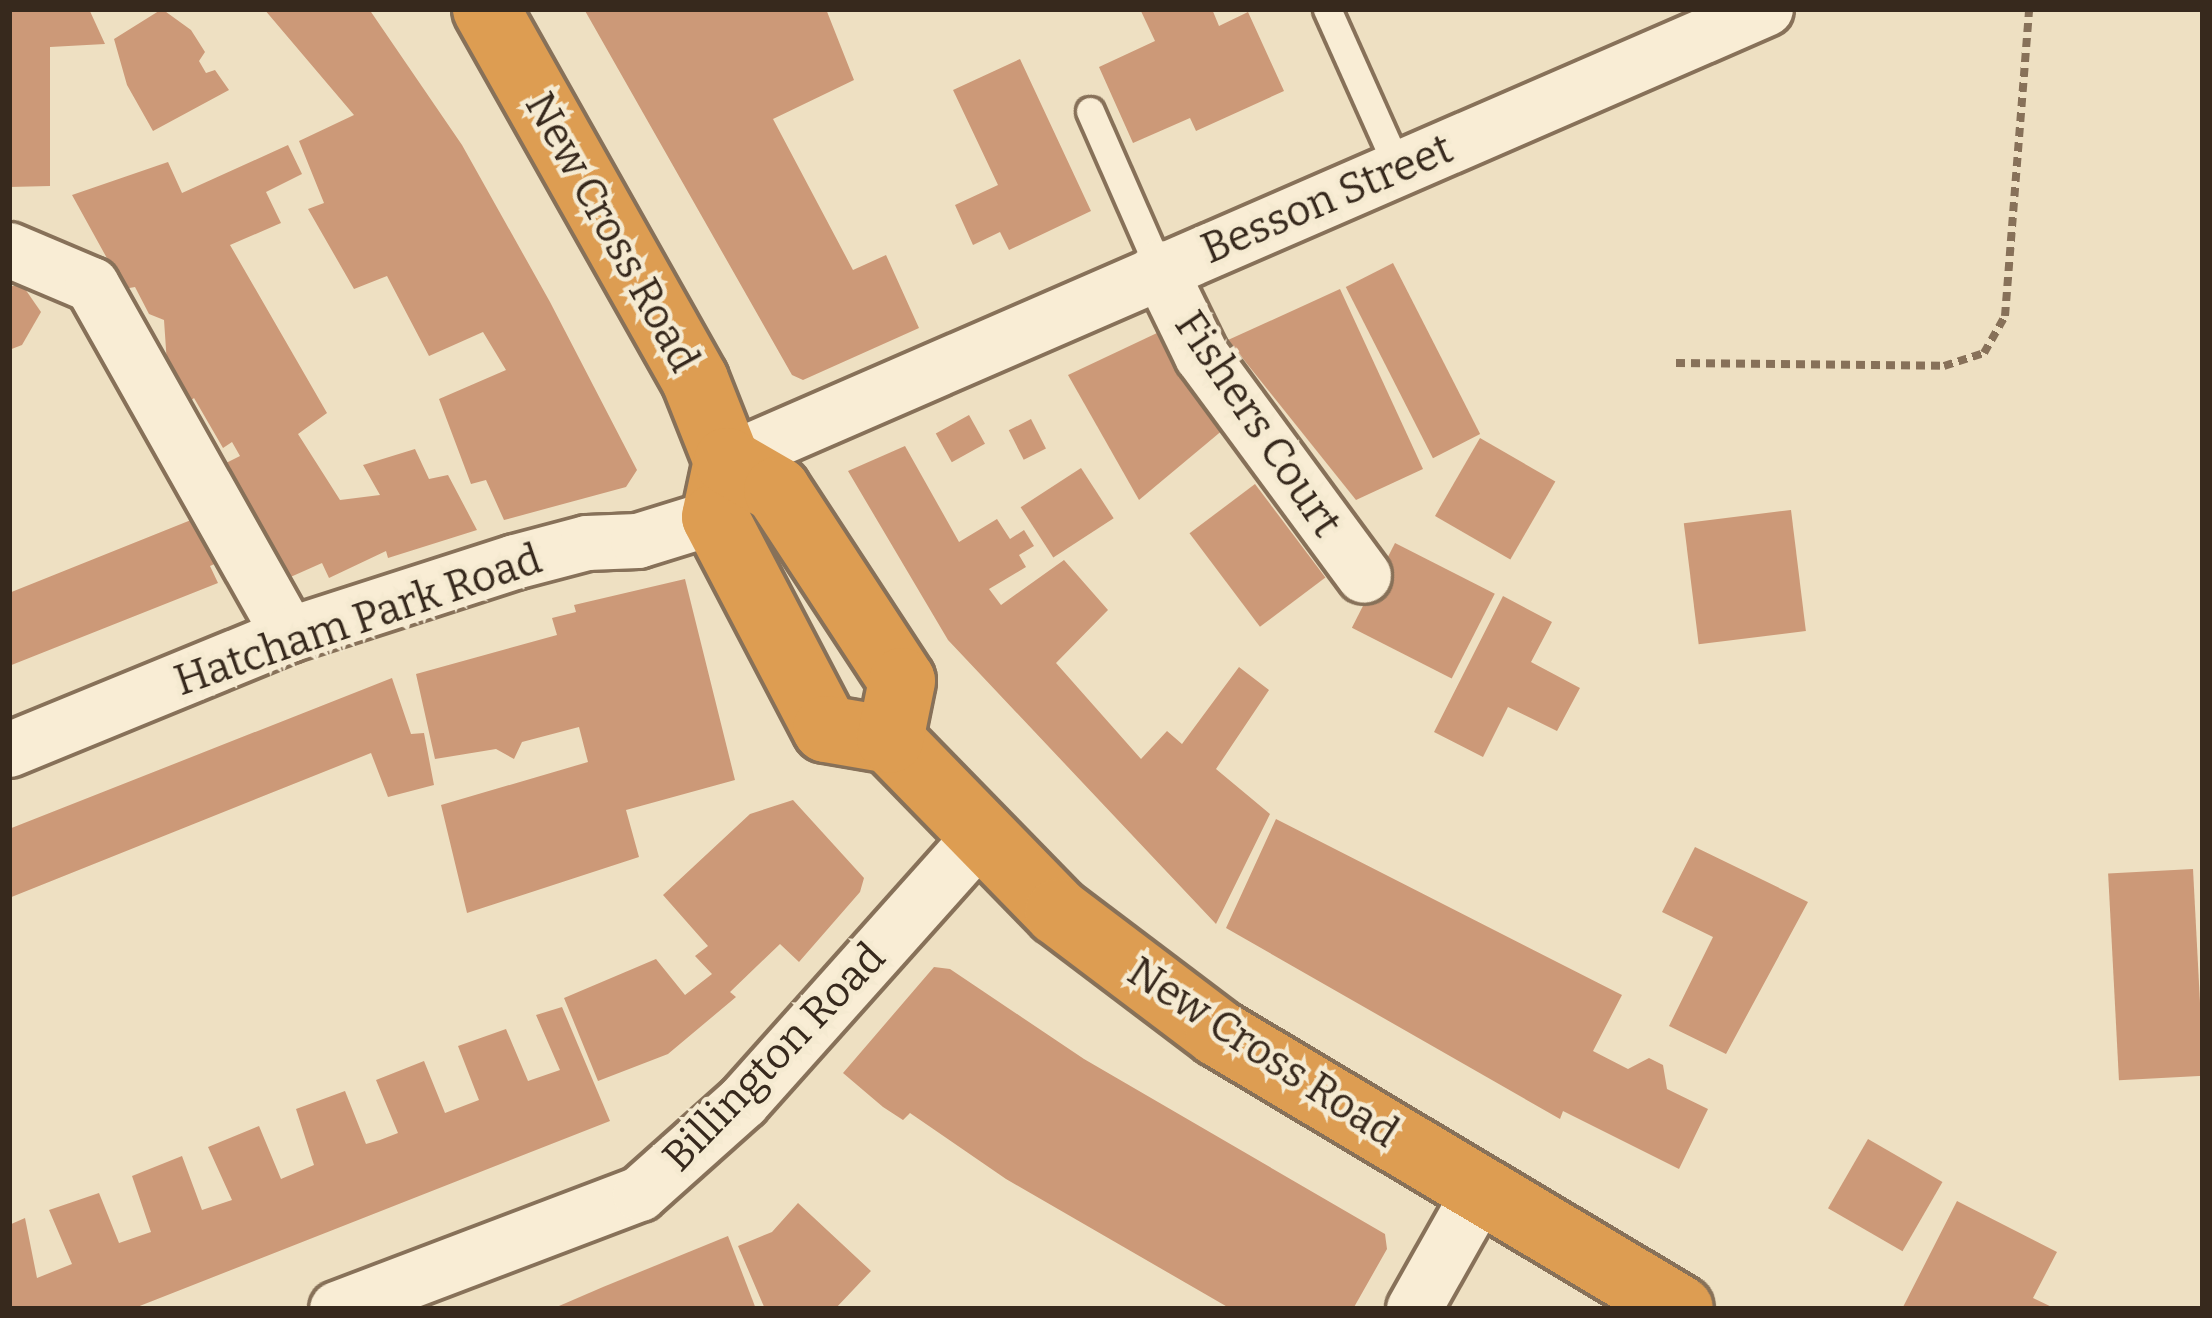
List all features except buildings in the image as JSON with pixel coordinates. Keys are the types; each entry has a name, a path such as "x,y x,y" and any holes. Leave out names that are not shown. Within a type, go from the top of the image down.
{"highway":[{"name":"New Cross Road","path":"486,9 695,380 721,489 826,729 890,740 979,838 1058,912 1218,1033 1680,1309"},
{"path":"721,489 777,490 902,681 890,740"}],"street":[{"name":"Besson Street","path":"721,489 887,386 1766,9"},
{"path":"9,250 92,285 289,635"},
{"name":"Fishers Court","path":"1159,268 1202,356 1364,576"},
{"name":"Hatcham Park Road","path":"9,750 289,635 587,542 638,541 721,489"},
{"name":"Billington Road","path":"337,1309 640,1194 742,1102 979,838"},
{"path":"1414,1309 1481,1190"}],"lane":[{"path":"1327,9 1399,170"},
{"path":"1090,111 1159,268"}],"path":[{"path":"1676,363 1944,366 1984,353 2005,316 2029,9"}]}
